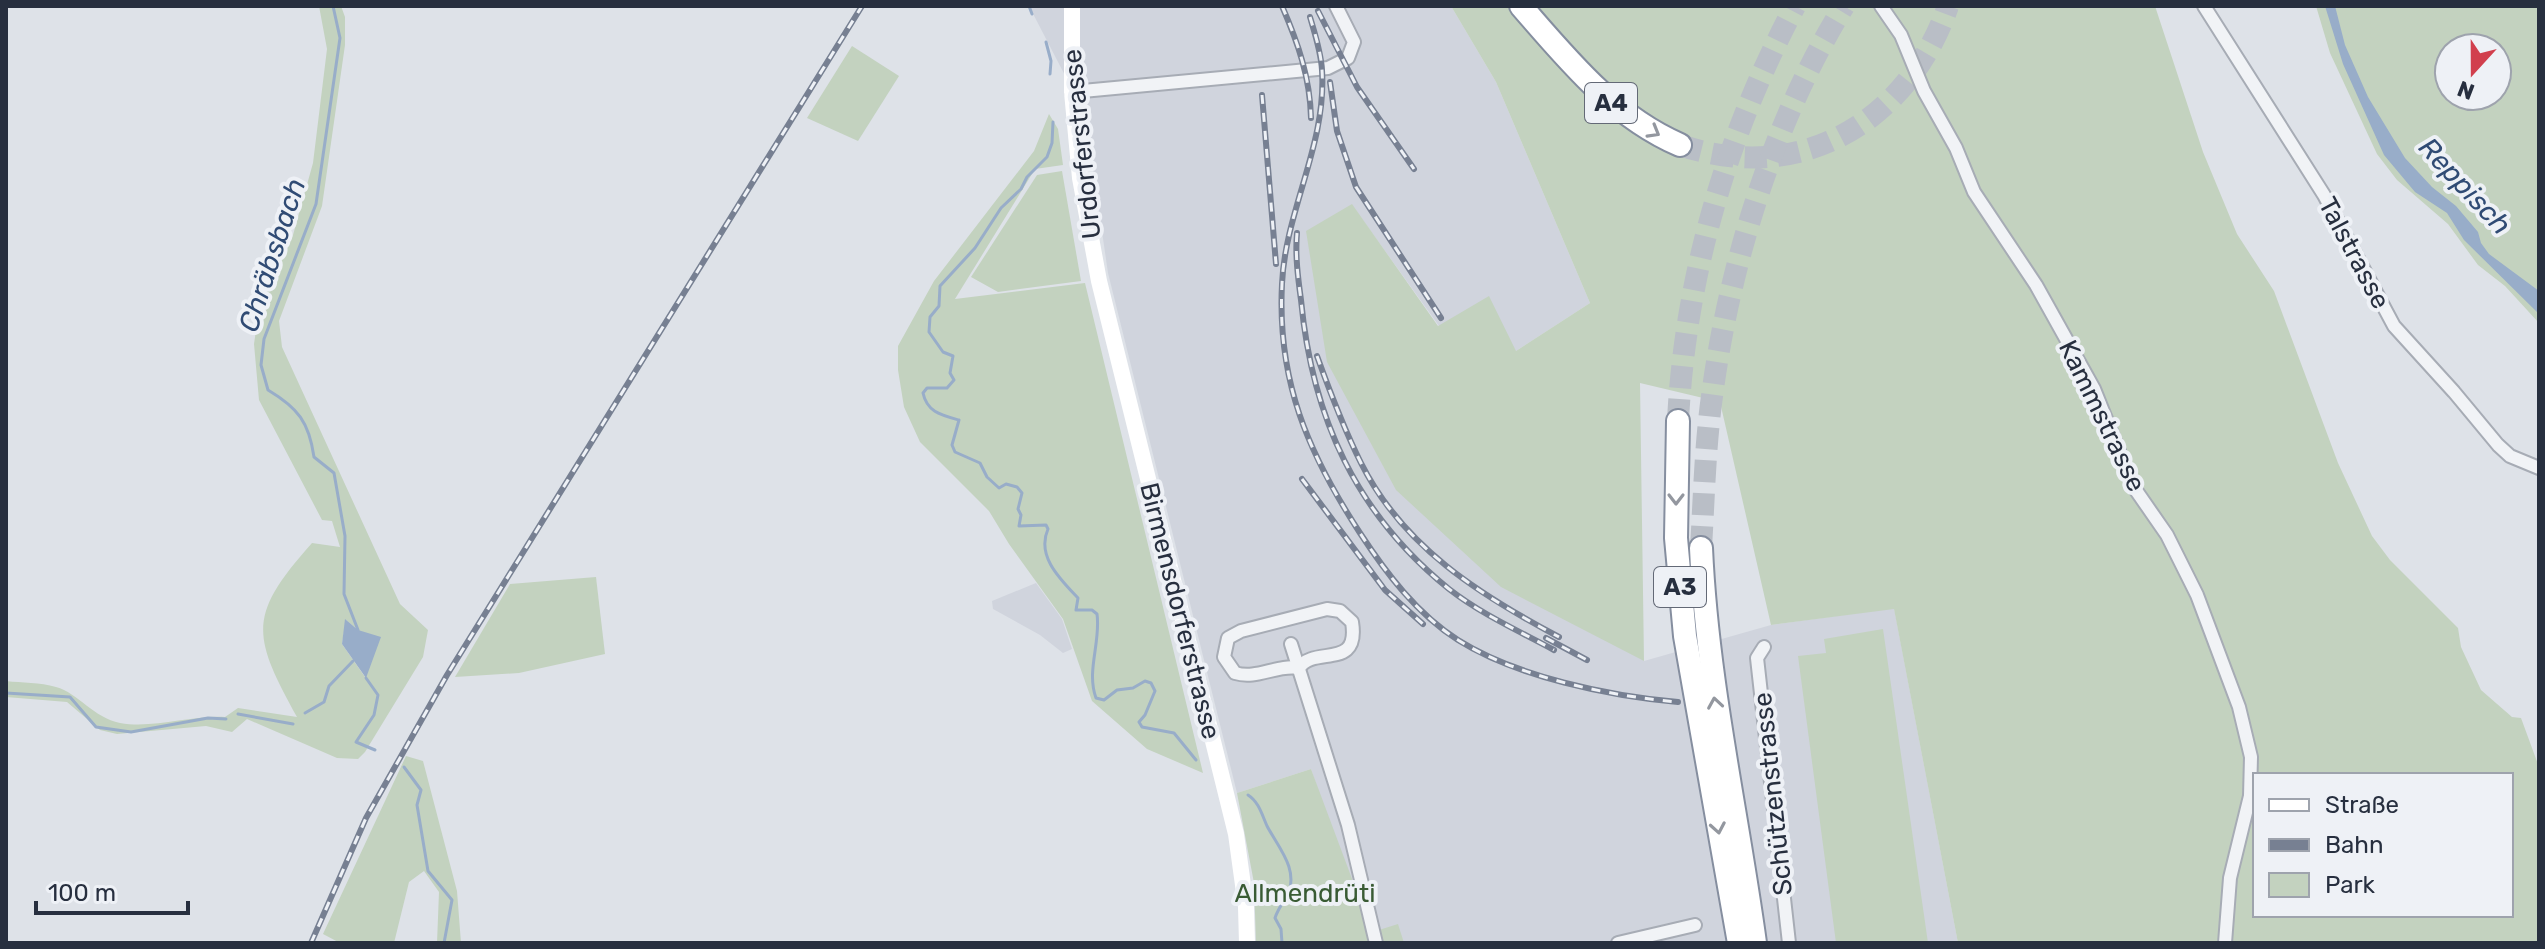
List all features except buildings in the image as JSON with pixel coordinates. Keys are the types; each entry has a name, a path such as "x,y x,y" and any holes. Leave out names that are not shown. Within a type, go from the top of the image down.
{"highway":[{"name":"A4","path":"1521,6 1609,101 1643,126 1680,145"},
{"name":"A3","path":"1678,421 1676,538 1685,636 1739,943"},
{"name":"A3","path":"1701,548 1705,623 1713,687 1755,943"}],"main road":[{"name":"Urdorferstrasse","path":"1072,6 1072,92 1080,178 1099,281"},
{"name":"Birmensdorferstrasse","path":"1099,281 1236,834 1246,907 1247,943"}],"street":[{"path":"1072,92 1328,68 1348,58 1354,42 1336,6"},
{"name":"Kammstrasse","path":"1881,6 1901,35 1924,91 1956,148 1974,192 2036,285 2094,389 2133,486 2167,535 2197,595 2239,707 2251,757 2250,796 2230,878 2225,943"},
{"name":"Talstrasse","path":"2204,6 2324,195 2394,326 2502,449 2520,461 2539,468"},
{"path":"1327,609 1340,611 1352,622 1354,638 1345,651 1307,660 1299,668 1244,676 1235,673 1224,657 1228,638 1241,631 1327,609"},
{"path":"1291,644 1348,825 1376,943"},
{"name":"Schützenstrasse","path":"1764,647 1757,658 1789,943"},
{"path":"1618,943 1695,925"}],"shaded area":[{"path":"1029,6 1451,6 1496,82 1590,303 1516,351 1439,326 1352,205 1644,661 1771,625 1894,608 1958,943 1370,943 1311,769 1237,793 1108,273 1085,114"},
{"path":"1036,583 1062,619 1072,649 1063,653 1040,635 993,609 992,601"}],"green space":[{"path":"319,6 341,6 345,17 345,45 322,206 279,321 282,347 400,604 428,630 423,657 358,759 337,758 247,719 232,732 206,726 117,734 100,730 67,702 6,697 6,681 50,685 72,694 111,720 133,724 225,717 238,708 297,717 271,665 265,645 263,627 267,609 276,589 312,543 340,547 332,521 322,520 259,400 254,344 259,309 293,235 313,163 327,49","holes":["346,620 358,630 365,677 342,644"]},
{"path":"1451,6 2155,6 2203,152 2237,234 2274,291 2338,463 2372,536 2390,560 2458,628 2461,647 2481,690 2512,717 2521,718 2539,767 2539,943 1958,943 1894,609 1771,625 1720,402 1640,383 1644,661 1501,587 1396,490 1327,362 1306,231 1352,204 1438,326 1489,296 1516,351 1590,303 1496,82"},
{"path":"2316,6 2539,6 2539,323 2505,286 2478,265 2448,224 2397,180 2377,154 2330,53"},
{"path":"852,46 899,76 858,141 807,118"},
{"path":"1049,114 1058,129 1063,165 1035,169 955,299 1085,283 1203,773 1147,749 1092,701 1063,619 989,511 920,442 904,407 898,346 934,281 1034,151"},
{"path":"1062,171 1081,281 998,292 971,277 1037,175"},
{"path":"596,577 605,654 519,673 455,677 510,584"},
{"path":"1883,629 1928,943 1836,943 1798,656 1826,653 1824,639"},
{"path":"406,756 423,761 457,891 461,943 437,943 439,892 424,871 409,882 394,943 340,943 323,934"},
{"name":"Allmendrüti","path":"1311,769 1367,919 1370,943 1256,943 1254,883 1237,793"},
{"path":"1398,924 1404,943 1382,943 1379,930"}],"water":[{"path":"2325,6 2335,6 2345,45 2368,97 2405,158 2432,187 2456,206 2478,232 2489,254 2539,291 2539,314 2464,240 2447,213 2415,192 2384,155 2343,64"},
{"path":"345,619 358,630 381,637 366,678 342,644"}],"waterway":[{"name":"Chräbsbach","path":"333,6 340,38 316,204 264,339 261,365 268,390 300,417 309,434 314,457 334,473 345,536 344,594 358,630"},
{"path":"1029,6 1032,14"},
{"path":"1046,42 1051,61 1050,74"},
{"path":"1053,122 1052,143 1047,157 1001,208 975,248 940,286 939,306 930,317 929,332 943,352 953,356 950,373 954,380 947,388 927,388 923,393 931,409 959,420 952,445 955,452 980,463 987,477 999,488 1006,484 1017,487 1022,493 1018,509 1021,515 1019,526 1046,525 1047,558 1057,575 1078,598 1076,610 1092,610 1097,614 1092,677 1096,698 1104,700 1117,690 1133,688 1145,681 1151,683 1155,691 1139,722 1142,727 1174,733 1196,760"},
{"path":"305,713 324,702 329,686 353,661"},
{"path":"366,678 378,695 374,715 356,742 375,750"},
{"path":"6,693 70,697 96,727 131,732 208,718 226,719"},
{"path":"238,714 293,724"},
{"path":"404,767 421,790 417,805 428,871 452,900 444,943"},
{"path":"1248,795 1258,805 1289,868 1290,886 1275,918 1281,929 1282,943"}],"tunnel":[{"path":"1678,421 1690,313 1714,207 1749,104 1795,6"},
{"path":"1701,548 1712,396 1730,296 1743,245 1758,194 1796,96 1844,6"},
{"path":"1680,145 1724,156 1767,157 1807,150 1844,134 1877,112 1906,82 1930,47 1948,6"}],"railway":[{"path":"311,943 366,818 447,675 862,6"},
{"path":"1282,6 1302,60 1311,118"},
{"path":"1318,11 1357,87 1414,169"},
{"path":"1310,17 1318,43 1322,97 1312,151 1285,257 1282,319 1291,384 1311,445 1325,474 1360,533 1392,578 1429,618 1458,640 1508,664 1564,683 1678,702"},
{"path":"1330,82 1337,131 1356,187 1441,318"},
{"path":"1262,95 1276,264"},
{"path":"1297,233 1299,283 1316,384 1328,423 1364,495 1388,529 1416,560 1449,589 1487,614 1554,650"},
{"path":"1317,356 1361,463 1378,493 1399,520 1421,544 1473,586 1559,637"},
{"path":"1302,479 1385,590 1423,624"},
{"path":"1546,638 1587,660"}],"water label":[{"name":"Reppisch","path":"2465,186"}]}
